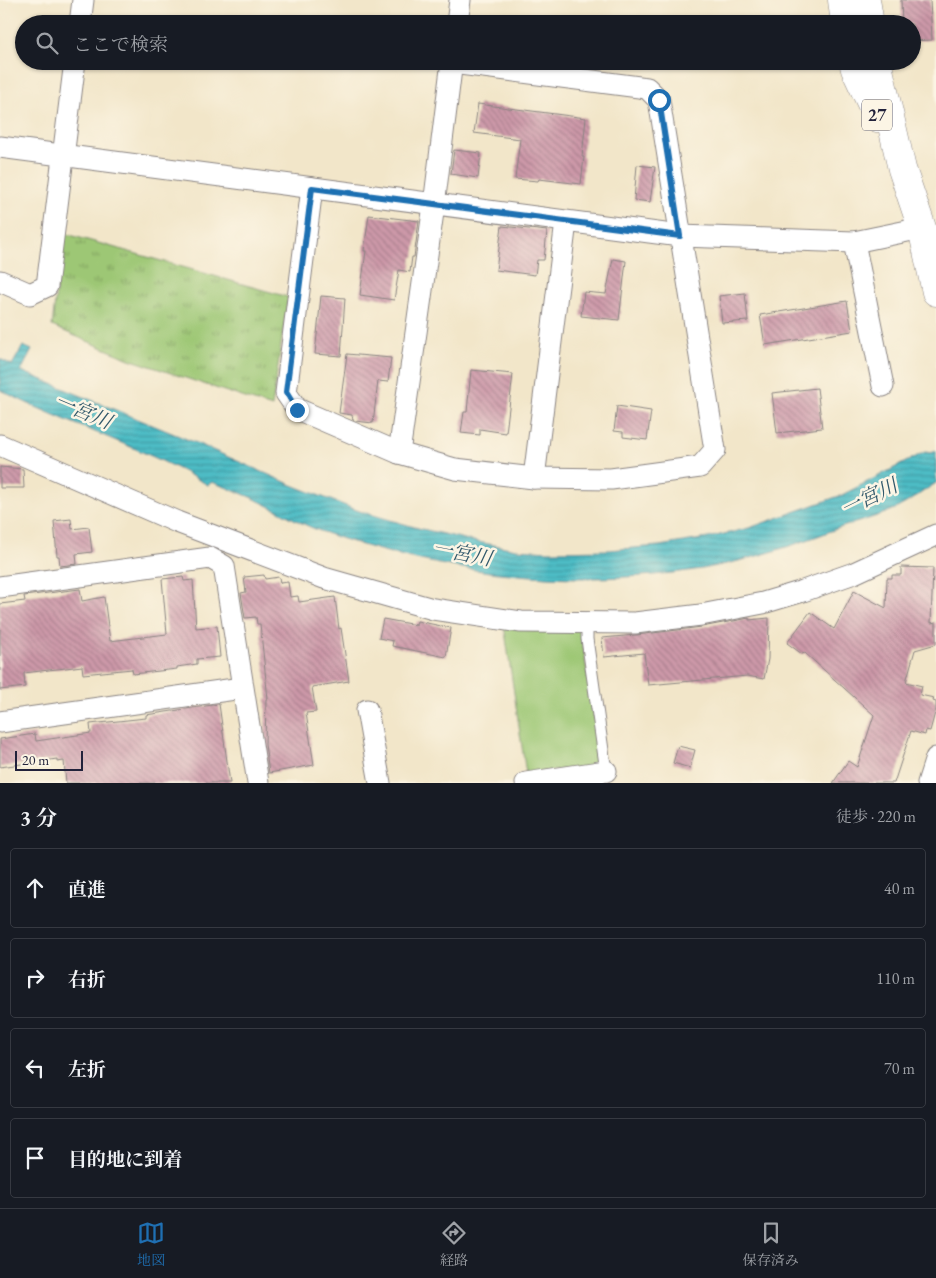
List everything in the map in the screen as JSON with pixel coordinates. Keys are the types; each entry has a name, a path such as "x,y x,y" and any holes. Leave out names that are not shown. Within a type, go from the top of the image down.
{"main road":[{"path":"842,0 844,15"},
{"path":"866,0 868,15"},
{"name":"27","path":"855,70 902,169 927,230 936,292"},
{"name":"27","path":"879,70 902,169"}],"street":[{"path":"81,15 83,0"},
{"path":"458,15 460,0"},
{"path":"0,281 30,294 47,286 74,70"},
{"path":"399,453 451,70"},
{"path":"312,188 286,392 297,410 399,453 455,469 534,478 611,479 700,467 715,450 659,100 648,88 512,70"},
{"path":"0,146 434,205 680,236 854,242 927,230"},
{"path":"534,478 566,222"},
{"path":"854,242 883,386"},
{"path":"0,445 177,522 324,578 433,609 521,622 635,623 701,615 763,603 854,573 936,535"},
{"path":"0,587 210,558 224,566 258,783"},
{"path":"0,722 242,688"},
{"path":"368,710 380,783"},
{"path":"928,783 936,758"},
{"path":"526,783 606,772"}],"lane":[{"path":"587,623 587,639 606,772"}],"green space":[{"path":"63,233 288,297 272,407 129,359 52,326"},
{"path":"504,625 580,627 600,754 593,766 526,774"}],"water":[{"name":"一宮川","path":"23,346 32,350 21,371 201,445 292,485 359,511 418,528 516,549 549,551 609,550 659,546 708,538 749,528 842,495 925,452 932,453 936,450 936,483 897,508 882,514 770,552 701,569 654,575 606,578 510,574 462,568 368,547 316,529 252,498 212,482 208,485 131,447 26,403 0,390 0,359 12,365"}],"building":[{"path":"901,0 930,0 932,40 921,41 921,15 902,15"},
{"path":"478,104 586,118 581,184 539,179 538,181 515,179 520,139 474,133"},
{"path":"454,150 481,153 478,178 451,174"},
{"path":"637,165 655,167 650,202 634,200"},
{"path":"369,215 419,221 410,272 399,270 394,300 360,295"},
{"path":"502,226 547,231 544,260 537,260 535,275 496,270"},
{"path":"613,259 626,261 619,320 581,316 584,292 606,294"},
{"path":"745,293 748,321 722,323 719,296"},
{"path":"321,296 345,298 341,356 315,354"},
{"path":"847,301 852,331 765,345 760,315"},
{"path":"347,354 391,358 388,382 378,381 373,423 355,421 352,415 339,413"},
{"path":"471,370 513,374 506,433 480,429 480,435 461,433 464,412 467,412"},
{"path":"817,388 822,428 777,433 772,393"},
{"path":"617,406 651,411 647,440 623,437 623,432 614,431"},
{"path":"0,467 23,469 24,488 0,488"},
{"path":"71,519 72,529 89,527 92,552 76,554 77,564 60,566 59,556 57,556 54,521"},
{"path":"901,567 933,568 931,623 936,622 936,644 915,650 906,682 922,686 920,695 934,698 933,701 936,702 930,731 926,730 925,735 911,731 894,783 833,783 848,761 857,767 874,715 805,653 802,654 787,643 810,612 834,629 854,591 886,608 887,578 892,578 892,575 901,575"},
{"path":"264,575 265,579 279,577 280,583 288,582 290,597 298,596 299,602 335,597 349,681 312,687 316,712 306,713 314,765 269,773 265,744 266,699 268,699 260,624 257,624 256,617 245,618 241,593 246,592 244,577"},
{"path":"183,577 184,581 193,580 196,628 217,626 220,657 197,659 197,664 177,667 177,669 133,674 132,669 83,674 82,666 24,673 25,687 0,690 0,604 25,601 24,596 80,589 82,601 104,597 110,641 167,634 162,579"},
{"path":"749,618 749,620 769,618 768,659 764,679 747,676 648,685 644,653 604,657 602,638 702,627"},
{"path":"383,619 416,625 417,621 451,628 446,657 392,646 393,641 379,638"},
{"path":"219,704 230,783 66,783 64,761 57,762 57,759 0,767 0,739 35,734 36,741 91,733 90,724 146,718 146,715"},
{"path":"678,746 695,750 690,768 673,763"}],"route":[{"path":"297,410 286,392 312,188 680,236 659,100"}]}
